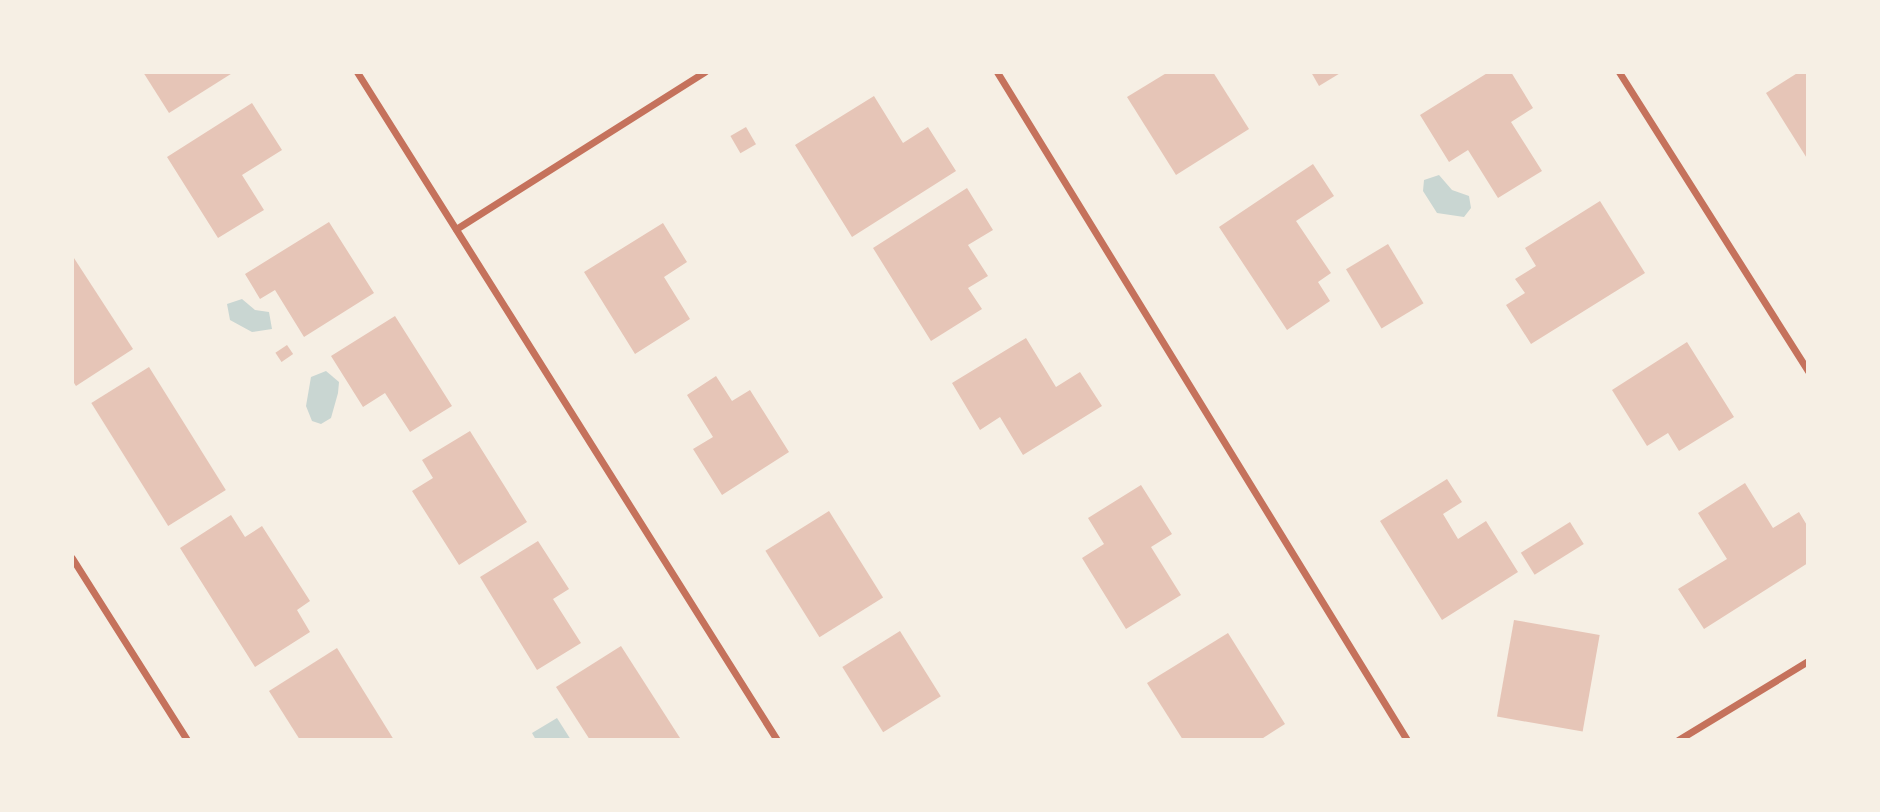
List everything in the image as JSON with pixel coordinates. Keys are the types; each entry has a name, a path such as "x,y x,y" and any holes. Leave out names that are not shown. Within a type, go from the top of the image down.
{"street":[{"path":"356,72 777,740"},
{"path":"456,229 704,72"},
{"path":"996,72 1407,740"},
{"path":"1619,72 1808,370"},
{"path":"72,558 187,740"},
{"path":"1678,740 1808,661"}],"shaded area":[{"path":"1439,175 1452,190 1469,196 1471,208 1464,217 1437,213 1423,191 1424,180"},
{"path":"242,299 255,310 269,312 272,329 252,332 230,320 227,304"},
{"path":"326,371 339,382 338,393 331,418 321,424 312,421 306,406 311,377"},
{"path":"557,718 571,740 536,740 532,733"}],"building":[{"path":"143,72 234,72 169,113"},
{"path":"1168,72 1213,72 1249,129 1176,175 1127,97"},
{"path":"1311,72 1342,72 1319,86"},
{"path":"1489,72 1511,72 1533,108 1511,122 1542,171 1498,198 1468,150 1449,162 1420,115"},
{"path":"1799,72 1808,72 1808,160 1766,93"},
{"path":"874,96 903,143 928,127 956,171 852,237 795,145"},
{"path":"252,103 282,150 242,175 264,210 218,238 167,157"},
{"path":"746,127 756,144 740,153 730,136"},
{"path":"1313,164 1334,196 1296,221 1331,273 1318,282 1330,301 1287,330 1219,227"},
{"path":"967,188 993,230 968,245 988,276 968,288 982,309 931,341 873,248"},
{"path":"1600,201 1645,273 1531,344 1506,305 1525,293 1515,279 1536,266 1525,248"},
{"path":"329,222 374,293 304,337 275,290 260,299 245,274"},
{"path":"663,223 687,262 664,277 690,319 635,354 584,272"},
{"path":"1388,244 1424,303 1382,328 1346,269"},
{"path":"72,255 133,349 76,386 72,380"},
{"path":"395,316 452,406 410,432 385,393 363,407 331,356"},
{"path":"1026,338 1056,387 1080,372 1102,406 1023,455 1000,417 980,430 952,383"},
{"path":"1687,342 1734,417 1679,451 1668,433 1647,446 1612,390"},
{"path":"287,345 293,354 282,362 275,353"},
{"path":"149,367 226,490 168,526 91,403"},
{"path":"716,376 732,401 750,390 789,452 722,495 693,449 713,437 687,395"},
{"path":"470,431 527,522 459,565 412,491 433,478 422,460"},
{"path":"1447,479 1462,502 1443,514 1458,539 1486,521 1518,572 1442,620 1380,521"},
{"path":"1745,483 1773,528 1799,512 1808,527 1808,563 1704,629 1678,589 1727,559 1698,513"},
{"path":"1141,485 1172,534 1151,547 1181,595 1126,629 1082,558 1104,544 1088,518"},
{"path":"829,511 883,598 819,637 765,551"},
{"path":"231,515 245,537 262,526 310,601 297,610 310,632 255,667 180,548"},
{"path":"1570,522 1584,544 1535,575 1521,553"},
{"path":"538,541 569,589 553,599 581,643 537,670 480,577"},
{"path":"1514,620 1600,635 1583,732 1497,717"},
{"path":"900,631 941,696 883,732 842,667"},
{"path":"1228,633 1285,724 1260,740 1183,740 1147,683"},
{"path":"621,646 680,738 590,740 556,687"},
{"path":"337,648 394,740 300,740 269,691"}]}
